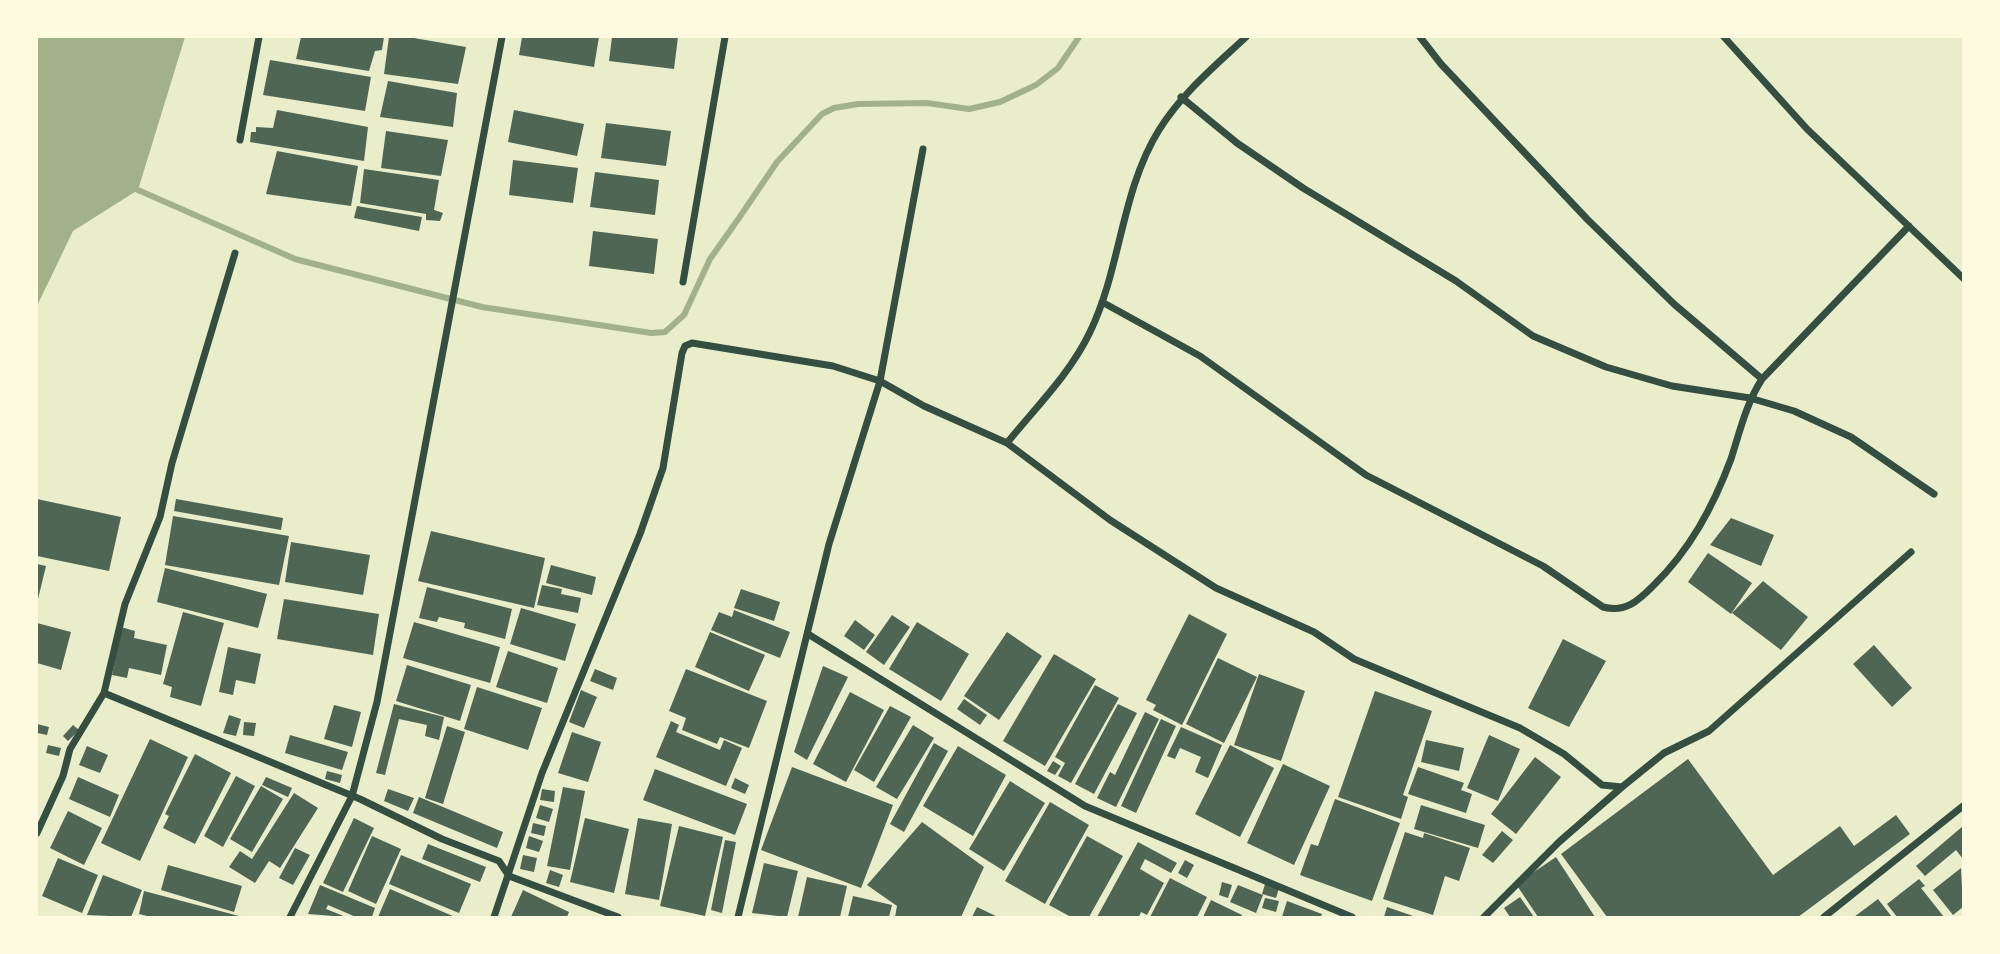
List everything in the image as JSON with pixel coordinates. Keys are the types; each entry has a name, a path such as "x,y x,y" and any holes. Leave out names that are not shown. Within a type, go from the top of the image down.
{"street":[{"path":"240,140 259,37"},
{"path":"290,917 352,796 376,702 397,603 447,318 502,37"},
{"path":"683,282 725,37"},
{"path":"1007,443 1068,372 1091,332 1140,170 1157,132 1181,97 1246,37"},
{"path":"1420,37 1441,64 1587,219 1674,304 1762,379"},
{"path":"1724,37 1807,129 1963,278"},
{"path":"1181,97 1237,143 1303,188 1456,281 1533,336 1606,367 1672,386 1750,398 1794,411 1851,437 1934,494"},
{"path":"738,917 829,544 880,381 923,149"},
{"path":"1102,302 1200,356 1367,475 1543,566 1602,607 1613,610 1637,602 1684,552 1710,508 1750,398 1762,379 1909,226"},
{"path":"37,833 63,776 70,749 104,693 125,604 160,517 172,463 235,253"},
{"path":"494,917 542,773 663,468 685,346 692,344 833,366 880,381 924,406 1007,443 1110,520 1216,588 1314,632 1354,659 1520,727 1564,754 1602,785 1622,787"},
{"path":"1484,917 1559,842 1622,787 1664,753 1709,731 1911,552"},
{"path":"808,634 1085,806 1352,917"},
{"path":"104,693 352,796 499,861 509,876 618,917"},
{"path":"1824,917 1963,806"}],"shaded area":[{"path":"37,37 185,37 138,190 73,231 37,306"}],"building":[{"path":"301,37 384,37 382,50 375,51 369,71 296,59"},
{"path":"389,37 408,37 466,47 458,84 384,74"},
{"path":"522,37 599,37 594,67 519,55"},
{"path":"612,37 678,37 674,69 609,61"},
{"path":"270,60 371,77 365,111 263,95"},
{"path":"388,81 457,93 453,127 380,117"},
{"path":"277,110 368,127 364,161 250,142 251,132 256,132 256,127 273,128"},
{"path":"514,110 584,124 577,156 508,142"},
{"path":"606,123 671,131 666,166 601,158"},
{"path":"386,131 448,140 441,176 381,168"},
{"path":"277,151 358,166 351,206 266,194"},
{"path":"513,160 578,168 573,203 509,195"},
{"path":"364,169 439,180 434,210 443,213 440,221 426,220 426,214 360,203"},
{"path":"595,172 659,180 655,215 590,207"},
{"path":"357,206 422,217 419,231 354,218"},
{"path":"593,231 658,239 654,274 589,266"},
{"path":"37,499 121,517 109,571 37,556"},
{"path":"176,499 283,518 281,530 174,511"},
{"path":"173,516 289,536 279,585 165,565"},
{"path":"1731,518 1774,535 1761,566 1710,545"},
{"path":"431,531 545,558 534,608 418,581"},
{"path":"291,542 370,555 363,595 285,582"},
{"path":"1708,553 1752,583 1731,614 1688,582"},
{"path":"37,564 46,566 38,599 37,599"},
{"path":"551,565 596,577 592,595 546,583"},
{"path":"165,568 267,594 258,628 157,602"},
{"path":"1763,581 1808,617 1781,650 1732,613"},
{"path":"542,585 562,589 561,594 581,598 578,613 537,605"},
{"path":"427,587 512,609 505,639 464,628 465,623 439,617 437,622 419,618"},
{"path":"741,589 780,602 774,621 734,608"},
{"path":"284,599 379,614 373,655 277,639"},
{"path":"521,608 576,624 565,661 510,644"},
{"path":"734,610 790,632 780,658 711,630 719,612 732,617"},
{"path":"183,612 224,623 201,706 170,697 172,687 163,684"},
{"path":"1189,614 1227,634 1182,725 1153,710 1156,705 1146,700"},
{"path":"892,615 910,627 884,665 866,652"},
{"path":"855,620 875,635 864,650 844,636"},
{"path":"414,622 500,647 490,683 403,658"},
{"path":"917,622 969,654 941,701 889,669"},
{"path":"37,623 71,632 61,670 37,663"},
{"path":"121,627 135,631 134,638 167,645 161,675 129,668 127,678 112,675"},
{"path":"710,632 765,655 749,691 695,667"},
{"path":"1007,632 1042,656 999,720 964,696"},
{"path":"1563,639 1606,661 1569,727 1528,708"},
{"path":"1874,645 1912,688 1892,707 1853,664"},
{"path":"228,647 261,654 255,684 236,680 233,695 219,692"},
{"path":"508,651 558,668 547,703 496,687"},
{"path":"1054,654 1096,679 1045,766 1003,741"},
{"path":"1218,658 1257,677 1224,743 1186,724"},
{"path":"407,665 471,685 460,721 396,701"},
{"path":"823,666 848,677 807,760 794,752"},
{"path":"595,669 617,678 613,690 590,681"},
{"path":"686,669 767,701 749,748 720,737 717,744 682,730 686,718 669,711"},
{"path":"1259,674 1305,691 1281,761 1234,745"},
{"path":"1095,685 1119,698 1071,783 1058,776 1065,763 1055,757"},
{"path":"477,687 542,708 528,750 464,729"},
{"path":"581,690 597,697 584,728 569,722"},
{"path":"1375,691 1432,711 1403,795 1408,797 1401,819 1338,797"},
{"path":"850,692 884,710 846,782 813,764"},
{"path":"964,699 987,715 980,725 957,709"},
{"path":"394,704 444,717 439,740 425,736 427,725 399,719 385,775 376,773"},
{"path":"1118,704 1137,713 1094,794 1075,784"},
{"path":"334,705 361,712 352,747 324,739"},
{"path":"890,706 911,717 874,782 854,770"},
{"path":"1145,712 1159,719 1116,807 1097,798 1110,772 1115,775"},
{"path":"229,715 241,719 236,736 223,733"},
{"path":"1161,719 1176,726 1136,813 1121,806"},
{"path":"671,721 679,725 676,732 720,750 724,740 742,748 726,786 656,757"},
{"path":"244,722 256,723 254,736 243,735"},
{"path":"37,724 49,727 47,735 37,733"},
{"path":"73,725 79,730 68,741 63,736"},
{"path":"913,725 934,738 897,799 876,787"},
{"path":"447,726 465,732 443,804 425,798"},
{"path":"1181,727 1222,745 1208,778 1195,772 1201,757 1180,748 1175,759 1167,756"},
{"path":"572,732 601,742 588,782 558,773"},
{"path":"290,735 348,752 342,770 285,753"},
{"path":"1489,735 1520,749 1498,801 1467,788"},
{"path":"150,739 188,757 140,861 101,843"},
{"path":"1426,740 1464,748 1459,771 1421,762"},
{"path":"934,743 948,751 904,832 890,824"},
{"path":"48,745 61,748 59,756 46,753"},
{"path":"1230,745 1274,768 1240,837 1195,814"},
{"path":"87,746 108,755 100,773 79,765"},
{"path":"958,746 1006,775 973,836 923,806"},
{"path":"195,754 231,773 195,844 163,828 169,816 165,814"},
{"path":"1535,757 1561,777 1516,834 1491,814"},
{"path":"1688,759 1773,875 1840,826 1854,846 1896,815 1910,834 1798,917 1607,917 1561,854"},
{"path":"1053,761 1061,766 1055,775 1047,771"},
{"path":"1283,764 1330,786 1294,865 1247,843"},
{"path":"792,767 893,805 861,888 761,850"},
{"path":"1418,767 1464,783 1461,790 1472,794 1466,813 1408,794"},
{"path":"655,769 747,804 735,835 643,800"},
{"path":"327,771 342,775 340,783 325,779"},
{"path":"236,776 255,786 223,847 204,836"},
{"path":"78,777 119,795 110,817 69,799"},
{"path":"266,777 292,788 288,797 262,785"},
{"path":"735,778 749,785 745,794 731,788"},
{"path":"1010,781 1045,803 1004,871 969,849"},
{"path":"261,786 283,799 252,852 230,839"},
{"path":"563,787 585,791 570,870 547,866"},
{"path":"388,789 414,798 408,811 384,801"},
{"path":"542,789 555,791 554,802 540,800"},
{"path":"294,793 318,808 280,868 269,861 255,883 229,867 240,851 252,859"},
{"path":"419,797 503,832 497,848 413,813"},
{"path":"1335,799 1400,823 1372,901 1300,875 1311,844 1318,846"},
{"path":"1050,802 1089,825 1045,904 1005,881"},
{"path":"540,805 553,809 549,822 536,818"},
{"path":"1421,805 1485,825 1478,848 1414,829"},
{"path":"68,811 102,828 84,865 50,848"},
{"path":"354,818 374,828 343,892 323,883"},
{"path":"585,818 629,829 614,893 570,882"},
{"path":"638,818 672,824 659,900 625,894"},
{"path":"922,822 984,867 961,917 895,917 897,906 867,885"},
{"path":"533,823 546,826 544,836 531,833"},
{"path":"679,826 723,837 705,916 660,906"},
{"path":"1963,826 1963,859 1956,850 1925,876 1916,866"},
{"path":"1502,831 1513,840 1493,863 1482,855"},
{"path":"1405,832 1423,838 1424,833 1470,848 1459,881 1445,876 1433,915 1383,899"},
{"path":"372,836 401,849 376,904 348,891"},
{"path":"529,836 543,841 539,852 526,848"},
{"path":"1087,836 1123,856 1089,917 1071,917 1049,905"},
{"path":"725,840 736,842 722,913 711,910"},
{"path":"1138,842 1177,863 1171,873 1145,859 1140,869 1164,883 1147,915 1141,912 1139,917 1097,917"},
{"path":"428,844 486,867 480,882 422,859"},
{"path":"295,848 310,855 293,885 279,878"},
{"path":"401,855 471,884 459,913 389,884"},
{"path":"523,855 537,858 534,872 520,869"},
{"path":"1556,857 1595,917 1538,917 1516,884"},
{"path":"58,858 98,875 82,913 42,896"},
{"path":"1185,860 1194,865 1187,878 1178,873"},
{"path":"764,863 798,871 787,917 752,913"},
{"path":"168,865 242,886 234,912 161,890"},
{"path":"1961,868 1963,907 1953,915 1933,890"},
{"path":"550,870 563,875 559,887 546,883"},
{"path":"103,875 142,890 131,917 87,915"},
{"path":"807,877 847,886 840,917 798,917"},
{"path":"1170,878 1207,897 1197,917 1150,917"},
{"path":"1919,879 1925,886 1921,888 1944,917 1897,917 1887,904"},
{"path":"1222,882 1232,885 1228,898 1219,895"},
{"path":"1265,884 1279,888 1276,898 1262,894"},
{"path":"320,885 375,908 372,917 356,917 328,905 326,909 346,917 308,914"},
{"path":"1238,885 1263,895 1256,913 1230,902"},
{"path":"390,889 455,917 378,917"},
{"path":"523,890 569,912 567,917 511,917"},
{"path":"144,891 239,917 151,917 139,914"},
{"path":"853,896 892,905 889,917 848,917"},
{"path":"1520,897 1534,917 1510,917 1504,908"},
{"path":"1265,898 1279,901 1276,912 1262,908"},
{"path":"1878,899 1892,917 1854,917"},
{"path":"1211,900 1242,915 1241,917 1203,917"},
{"path":"1287,901 1322,914 1321,917 1282,917"},
{"path":"977,907 998,917 972,917"},
{"path":"1387,907 1416,917 1384,917"}],"waterway":[{"path":"138,190 295,259 482,307 651,333 665,332 684,315 710,259 777,162 822,114 834,108 858,104 927,103 969,109 1000,102 1036,85 1058,68 1079,37"}]}
